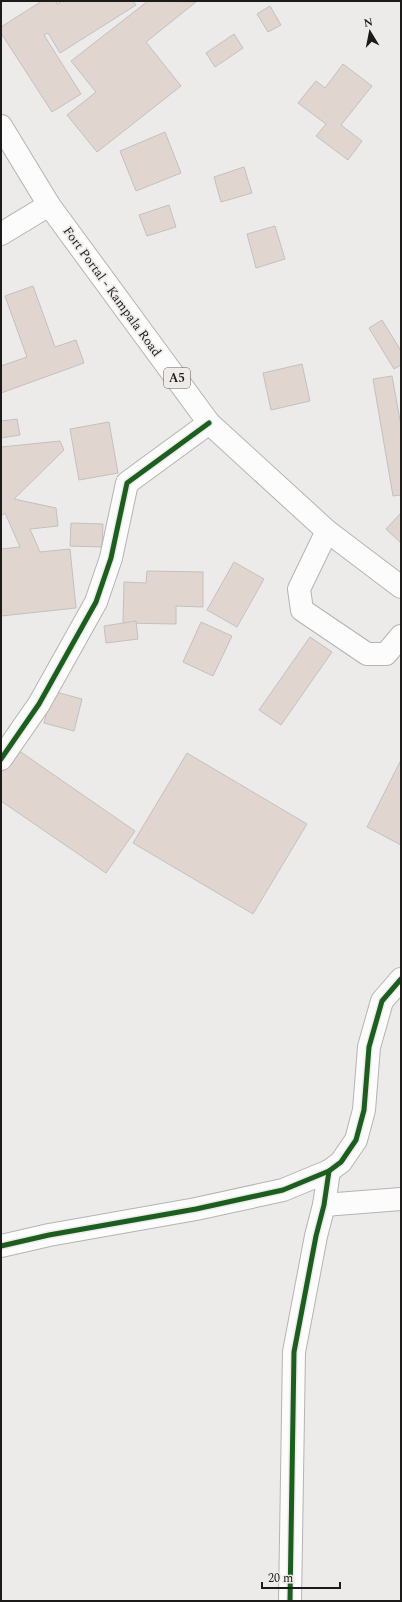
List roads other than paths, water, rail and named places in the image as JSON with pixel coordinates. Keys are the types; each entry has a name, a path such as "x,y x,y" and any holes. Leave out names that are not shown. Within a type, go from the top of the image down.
{"street":[{"name":"Fort Portal - Kampala Road","path":"1,126 49,205 209,422 327,531 401,587"},
{"path":"1,234 49,205"},
{"path":"1,759 38,704 96,602 111,558 127,483 209,422"},
{"path":"327,531 299,589 302,610 367,654 386,654 401,636"},
{"path":"1,1246 49,1235 196,1209 283,1190 329,1170 341,1162 356,1140 364,1110 369,1047 382,1001 401,979"},
{"path":"290,1601 294,1352 316,1236 324,1206 329,1170"},
{"path":"324,1206 401,1199"}]}
